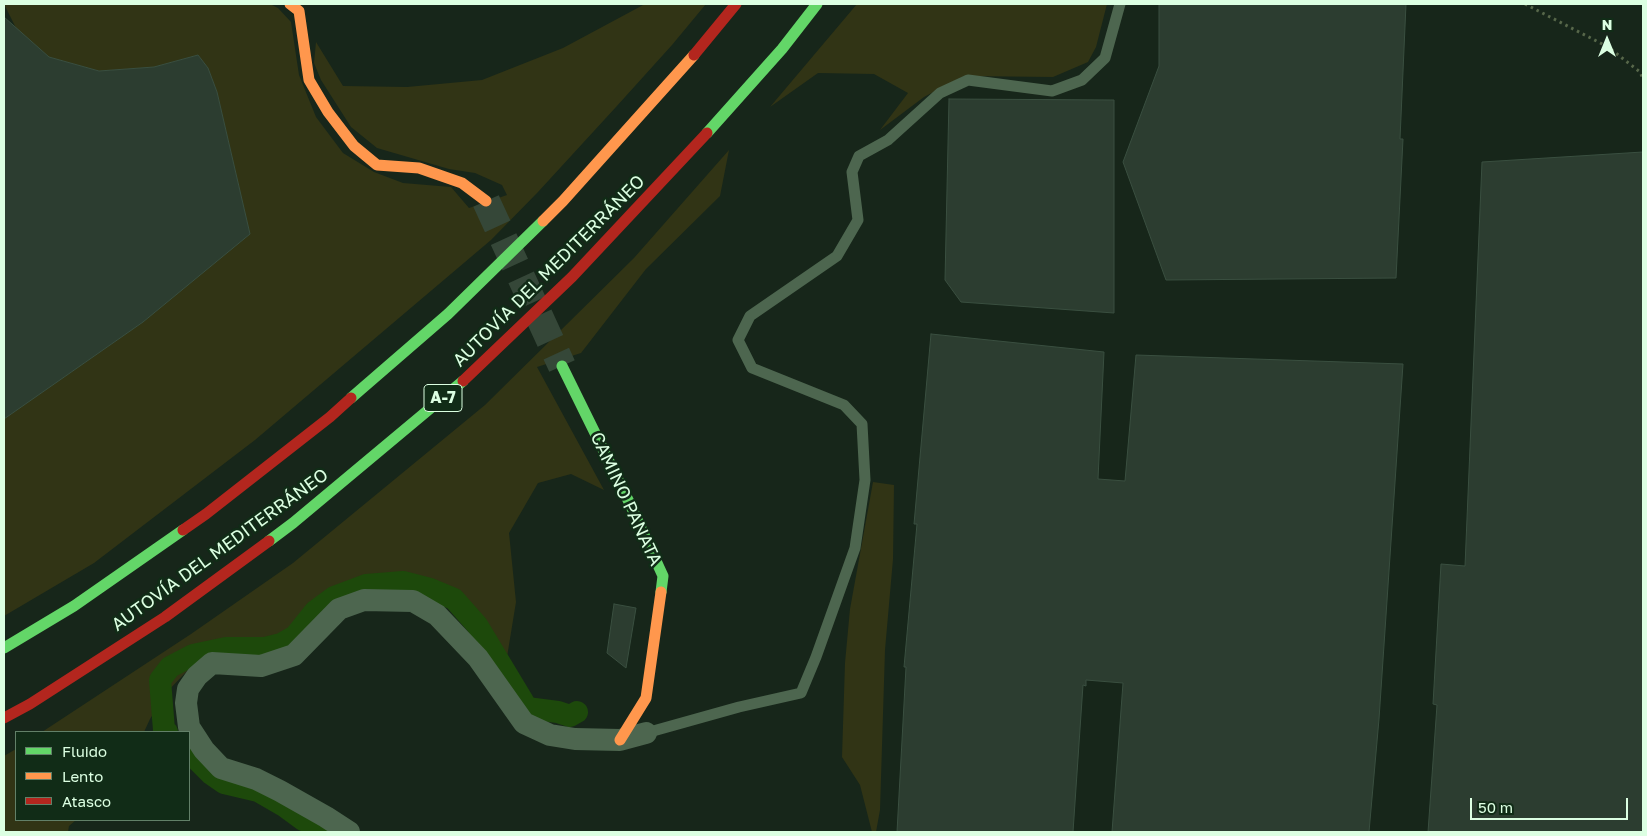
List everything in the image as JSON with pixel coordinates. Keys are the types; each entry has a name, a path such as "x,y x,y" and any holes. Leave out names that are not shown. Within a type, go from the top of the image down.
{"main road":[{"path":"290,4 299,11 309,80 328,112 354,146 377,165 419,168 462,183 486,201"},
{"path":"4,648 74,606 206,514 330,417 448,314 563,201 703,44 736,4"},
{"name":"AUTOVÍA DEL MEDITERRÁNEO","path":"4,718 30,704 165,617 293,523 456,388 572,277 676,167 782,49 817,4"},
{"name":"CAMINO PANATA","path":"562,366 663,576 646,698 620,740"}],"street":[{"path":"349,832 326,817 256,779 221,768 204,750 189,727 186,703 188,689 197,676 212,663 261,666 294,655 338,609 364,600 413,600 437,615 478,658 524,723 550,735 575,739 620,740 646,733"}],"lane":[{"path":"646,733 739,707 801,693 855,548 865,480 862,424 844,405 752,368 738,340 750,316 837,256 858,220 852,172 859,156 888,140 940,93 968,80 1052,91 1082,80 1105,58 1120,4"}],"path":[{"path":"1525,4 1608,47 1640,72 1643,79"}],"green space":[{"path":"4,4 270,4 278,8 291,22 299,75 316,117 343,153 374,172 403,183 451,187 469,208 507,195 502,185 475,173 449,169 377,148 351,127 321,80 314,63 316,42 343,86 407,87 482,80 563,48 645,4 706,4 616,107 491,240 255,440 94,563 4,616 4,419 143,322 250,234 217,92 208,68 198,55 154,67 99,71 49,57 16,28"},
{"path":"857,4 1107,4 1096,47 1088,62 1053,77 964,76 924,97 880,130 908,93 874,74 818,73 770,107"},
{"path":"729,150 720,196 646,269 581,353 537,367 604,490 571,474 538,483 509,533 516,602 507,657 506,679 486,646 457,609 442,598 406,586 369,589 290,646 273,652 209,653 188,670 166,693 144,731 44,731 191,634 293,563 485,405 634,258"},
{"path":"873,482 894,485 893,559 885,650 880,810 876,832 872,832 860,785 842,757 845,663 850,609"},
{"path":"15,750 15,821 75,821 69,826 68,832 4,832 4,756"}],"building":[{"path":"1159,4 1406,4 1400,139 1403,139 1396,278 1166,280 1123,162 1159,66"},
{"path":"4,17 49,57 99,71 154,67 198,55 208,68 217,92 250,234 143,322 4,419"},
{"path":"949,99 1114,100 1114,313 961,302 945,280"},
{"path":"1643,152 1643,832 1428,832 1437,705 1433,704 1441,564 1465,566 1482,162"},
{"path":"931,334 1104,352 1098,479 1125,481 1136,355 1403,364 1379,719 1369,832 1112,832 1123,683 1086,680 1086,686 1083,685 1073,832 897,832 906,667 904,667 917,524 914,524"},
{"path":"614,604 636,608 626,668 607,653"}],"waterway":[{"path":"166,731 160,680 170,667 193,655 226,648 265,648 281,644 295,636 315,611 334,597 366,585 403,582 430,589 454,599 477,625 527,708 558,712 570,716 577,712"},
{"path":"190,753 211,774 224,783 258,791 303,820 331,832"}],"tunnel":[{"path":"486,201 562,366"}],"traffic: fast":[{"path":"707,133 782,49 817,4"},
{"path":"351,398 448,314 543,221"},
{"path":"562,366 663,576 661,592"},
{"path":"269,541 463,381"},
{"path":"4,648 74,606 183,530"}],"traffic: slow":[{"path":"290,4 299,11 309,80 328,112 354,146 377,165 419,168 462,183 486,201"},
{"path":"543,221 694,55"},
{"path":"620,740 646,698 661,592"}],"traffic: jam":[{"path":"694,55 736,4"},
{"path":"463,381 572,277 707,133"},
{"path":"183,530 330,417 351,398"},
{"path":"4,718 30,704 165,617 269,541"}]}
